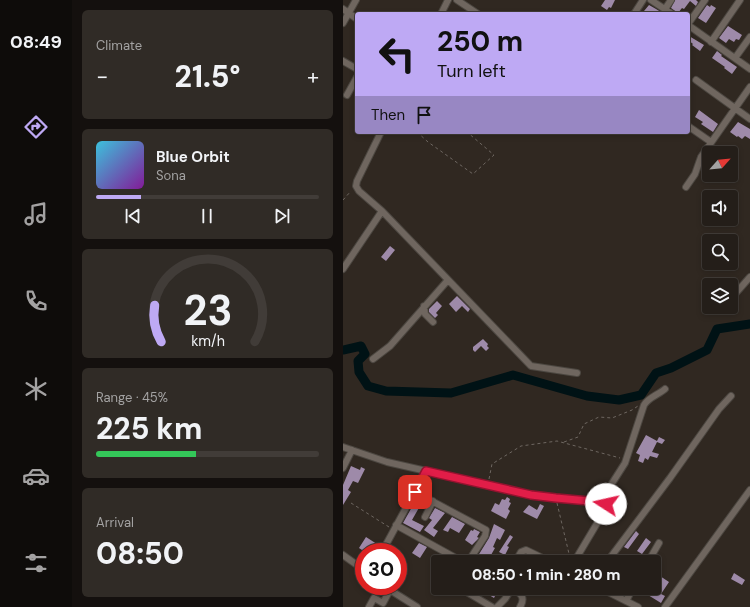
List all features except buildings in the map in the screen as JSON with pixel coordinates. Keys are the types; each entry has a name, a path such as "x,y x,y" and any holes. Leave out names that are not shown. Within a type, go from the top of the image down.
{"street":[{"path":"343,23 346,11 356,0"},
{"path":"442,12 448,0"},
{"path":"457,0 475,12"},
{"path":"635,12 643,0"},
{"path":"651,0 669,12"},
{"path":"665,9 671,0"},
{"path":"690,21 705,0"},
{"path":"711,42 740,0"},
{"path":"346,11 355,18"},
{"path":"690,26 750,69"},
{"path":"735,58 750,37"},
{"path":"343,61 355,68"},
{"path":"696,80 750,120"},
{"path":"347,95 355,81"},
{"path":"686,187 695,174 700,159 750,87"},
{"path":"690,127 711,142"},
{"path":"380,134 357,181 356,186 359,192 382,211 531,366 577,373"},
{"path":"343,269 382,211"},
{"path":"738,291 750,277"},
{"path":"373,359 391,346 448,280"},
{"path":"425,306 425,314 433,322"},
{"path":"576,555 607,506 605,503 611,485 626,460 644,405 648,399 659,394 665,389"},
{"path":"612,555 719,409 731,396"},
{"path":"343,447 387,462 531,495 605,503"},
{"path":"343,468 352,450"},
{"path":"387,543 426,471"},
{"path":"665,607 749,490"},
{"path":"415,492 486,530 485,536 473,555"},
{"path":"425,517 433,501"},
{"path":"395,527 449,555"},
{"path":"651,555 659,543"},
{"path":"519,555 521,552 526,550 536,555"},
{"path":"343,555 355,564"},
{"path":"497,607 505,599 512,588 523,598 523,602 520,607"},
{"path":"369,607 374,598 383,603 390,590 417,607"},
{"path":"472,595 492,607"},
{"path":"613,595 638,607"},
{"path":"625,601 629,595"}],"path":[{"path":"419,134 473,174 494,155 469,134"},
{"path":"343,200 356,186"},
{"path":"563,442 578,437 584,424 599,417 612,418 632,410 648,399"},
{"path":"487,485 492,464 521,446 557,441 626,460"},
{"path":"556,498 570,555"},
{"path":"351,503 395,527"}],"waterway":[{"path":"343,350 361,346 365,354 358,361 359,372 368,386 386,391 451,393 513,375 587,396 619,400 641,395 656,373 671,368 707,350 717,329 750,324"}],"route":[{"path":"415,492 426,471 531,495 600,502 606,504"}]}
